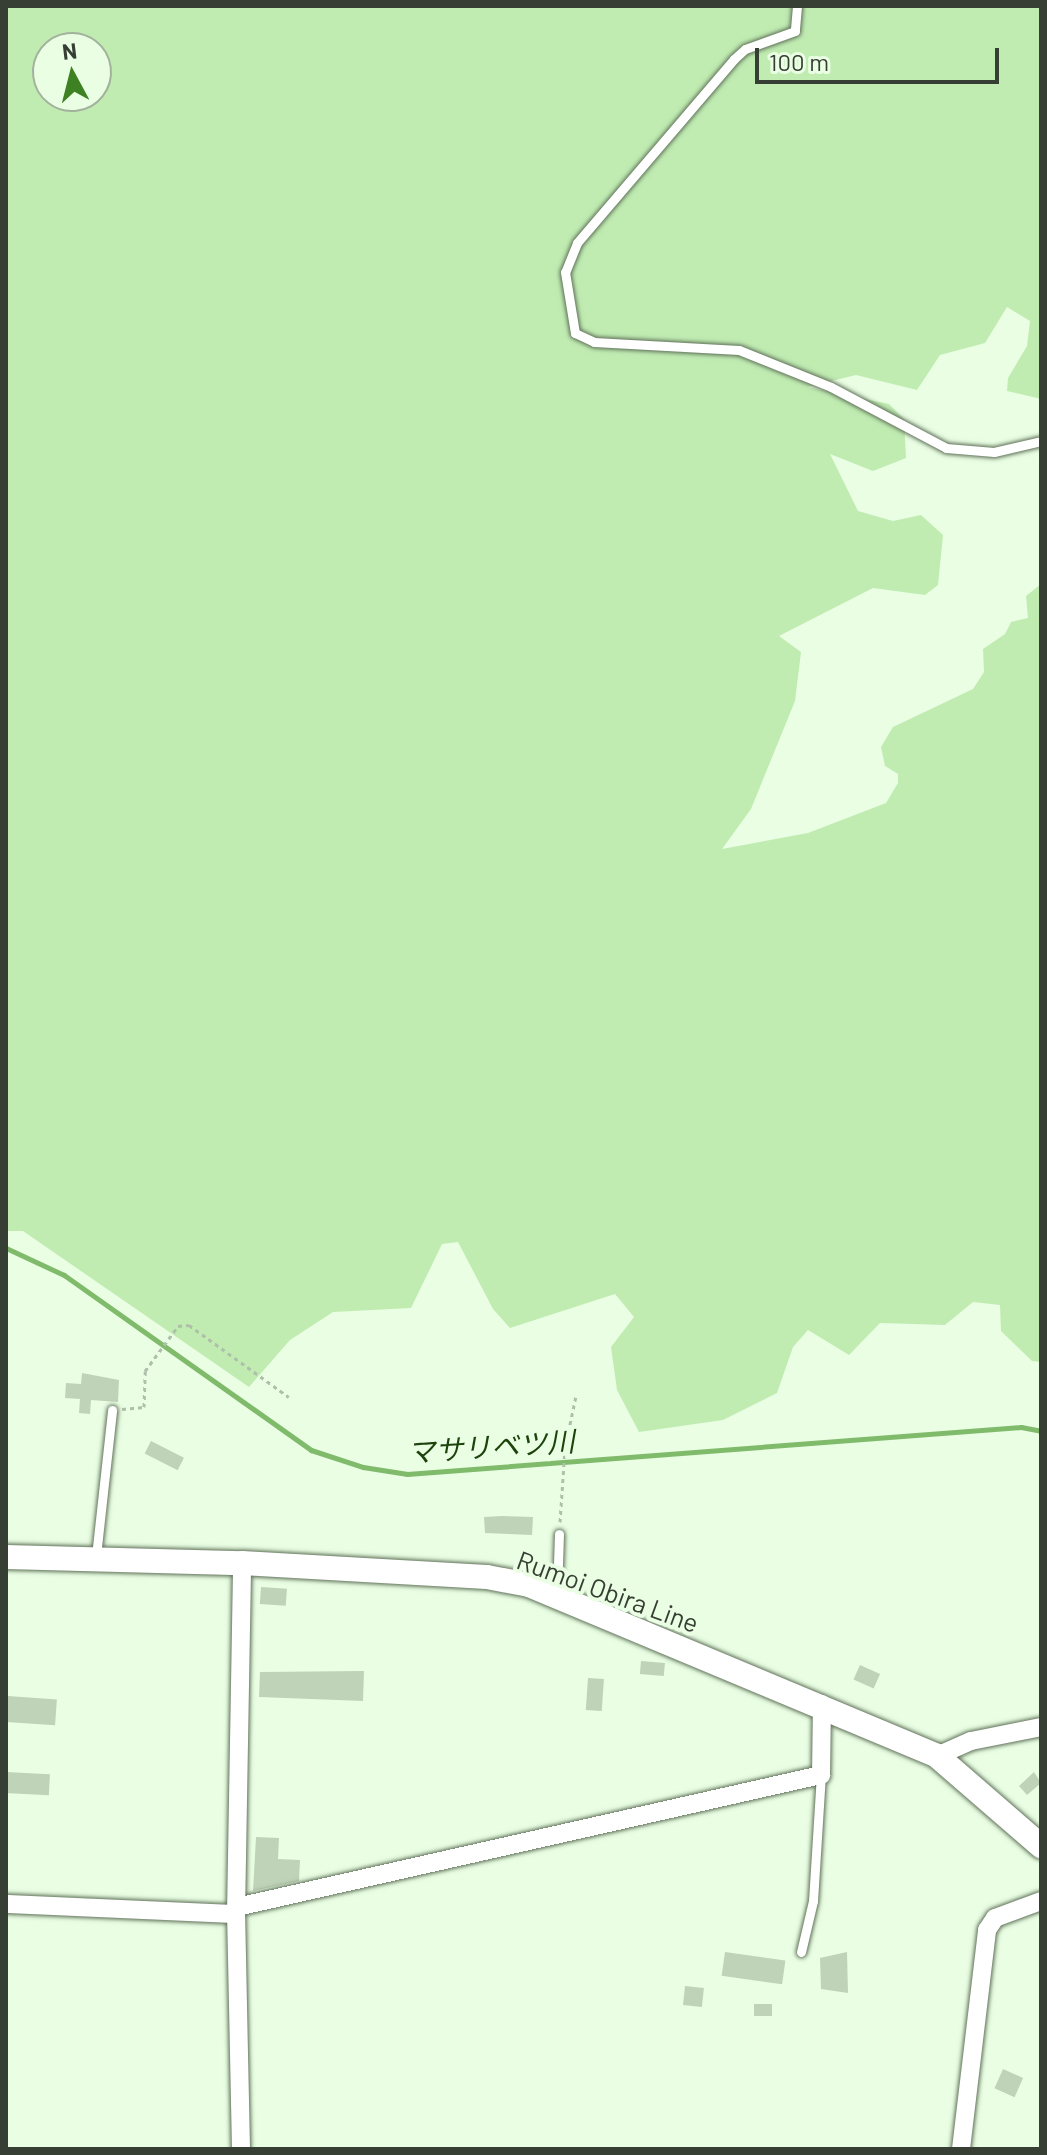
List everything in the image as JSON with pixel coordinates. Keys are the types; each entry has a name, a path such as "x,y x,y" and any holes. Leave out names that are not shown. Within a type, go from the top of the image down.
{"main road":[{"name":"Rumoi Obira Line","path":"6,1557 242,1563 487,1577 557,1598 822,1704 937,1756 1041,1846"}],"street":[{"path":"241,2149 236,1911 242,1563"},
{"path":"6,1904 236,1911 821,1775 822,1704"},
{"path":"937,1756 971,1741 1041,1727"},
{"path":"961,2149 987,1930 995,1918 1041,1901"}],"lane":[{"path":"797,6 795,31 745,49 734,59 577,243 565,272 575,333 594,342 739,350 831,387 946,448 994,452 1041,441"},
{"path":"96,1559 112,1410"},
{"path":"557,1598 559,1534"},
{"path":"801,1952 813,1901 821,1775"}],"path":[{"path":"112,1410 144,1407 145,1371 178,1326 189,1325 289,1397"},
{"path":"559,1534 565,1448 576,1396"}],"green space":[{"path":"6,6 1041,6 1041,399 1007,391 1008,378 1027,346 1030,321 1007,307 985,343 940,355 917,390 856,375 807,387 889,404 904,419 906,458 873,471 830,454 858,511 893,521 921,515 943,535 938,585 925,595 873,588 779,636 801,652 795,701 751,809 722,849 808,833 886,803 898,783 898,774 885,766 881,747 893,727 973,689 984,672 983,649 1005,634 1011,622 1028,618 1026,596 1041,584 1041,1362 1032,1361 1001,1331 1000,1305 973,1302 945,1325 880,1323 849,1355 808,1330 793,1347 777,1393 723,1420 639,1432 617,1390 611,1347 634,1317 615,1294 510,1328 493,1309 458,1242 442,1244 411,1308 333,1312 290,1340 249,1387 23,1231 6,1231"}],"building":[{"path":"82,1373 119,1380 118,1402 91,1400 90,1414 79,1413 80,1399 65,1398 66,1383 81,1384"},
{"path":"151,1441 184,1458 178,1470 145,1453"},
{"path":"484,1517 533,1517 532,1535 485,1533"},
{"path":"261,1587 287,1589 286,1606 260,1604"},
{"path":"641,1661 665,1663 664,1676 640,1674"},
{"path":"860,1665 880,1674 874,1689 853,1680"},
{"path":"364,1671 363,1701 259,1697 260,1672"},
{"path":"588,1678 604,1679 602,1711 586,1710"},
{"path":"8,1696 57,1699 55,1725 6,1722"},
{"path":"6,1772 50,1774 49,1795 6,1793"},
{"path":"1034,1772 1041,1783 1027,1795 1019,1786"},
{"path":"256,1837 279,1838 278,1859 300,1860 299,1881 253,1891"},
{"path":"725,1952 785,1960 782,1984 722,1976"},
{"path":"847,1952 848,1993 821,1989 820,1958"},
{"path":"685,1986 704,1988 702,2007 683,2005"},
{"path":"754,2004 772,2004 772,2016 754,2016"},
{"path":"1003,2069 1023,2078 1015,2097 994,2088"}],"waterway":[{"name":"マサリベツ川","path":"6,1248 64,1275 311,1450 363,1467 407,1474 1021,1427 1041,1431"}]}
